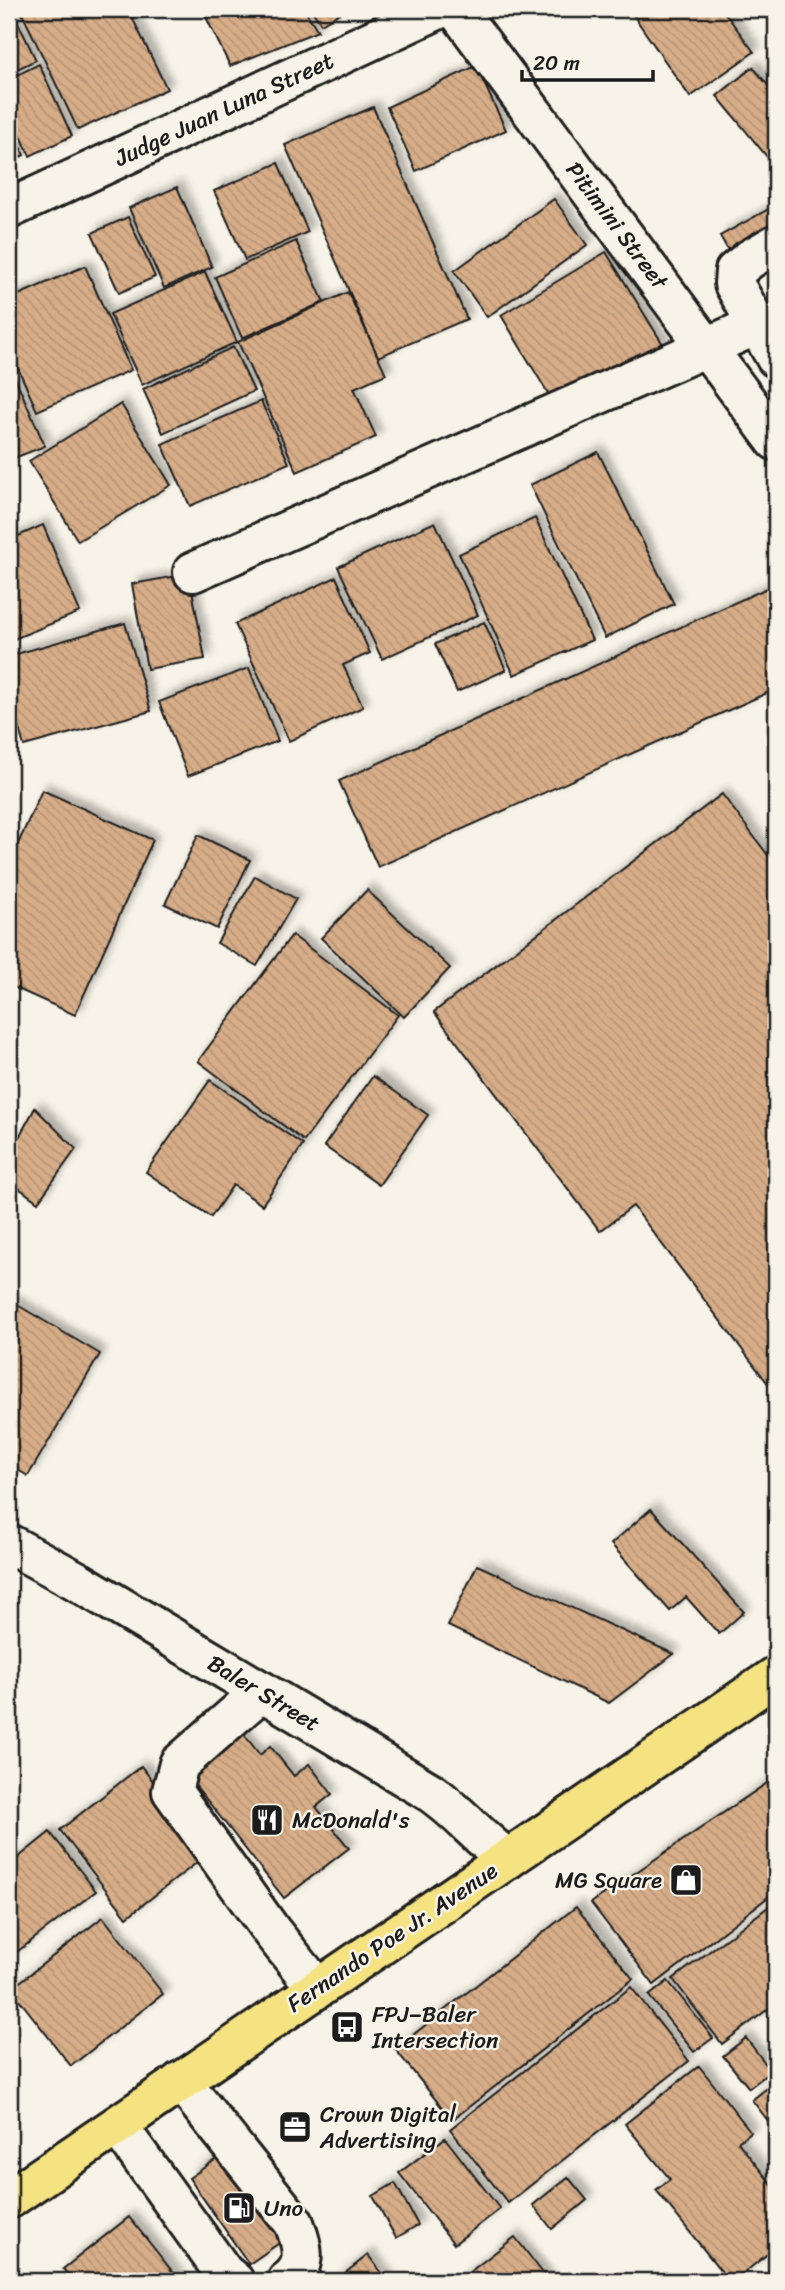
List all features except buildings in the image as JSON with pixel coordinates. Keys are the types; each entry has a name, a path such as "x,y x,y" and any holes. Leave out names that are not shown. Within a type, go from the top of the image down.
{"main road":[{"name":"Fernando Poe Jr. Avenue","path":"9,2199 776,1676"}],"street":[{"name":"Judge Juan Luna Street","path":"9,209 439,9"},
{"name":"Pitimini Street","path":"456,9 776,441"},
{"path":"776,244 735,271 734,284 776,358"},
{"path":"193,572 757,325"},
{"name":"Baler Street","path":"9,1544 430,1792 451,1807 508,1859"},
{"path":"262,1691 179,1764 172,1791 272,1932 317,1987"},
{"path":"181,2081 294,2223 304,2248 296,2275 287,2281"},
{"path":"118,2126 224,2273 234,2281"}],"place":[{"name":"McDonald's","path":"267,1820"},
{"name":"MG Square","path":"686,1880"},
{"name":"FPJ–Baler Intersection","path":"347,2027"},
{"name":"Crown Digital Advertising","path":"295,2127"},
{"name":"Uno","path":"239,2208"}]}
